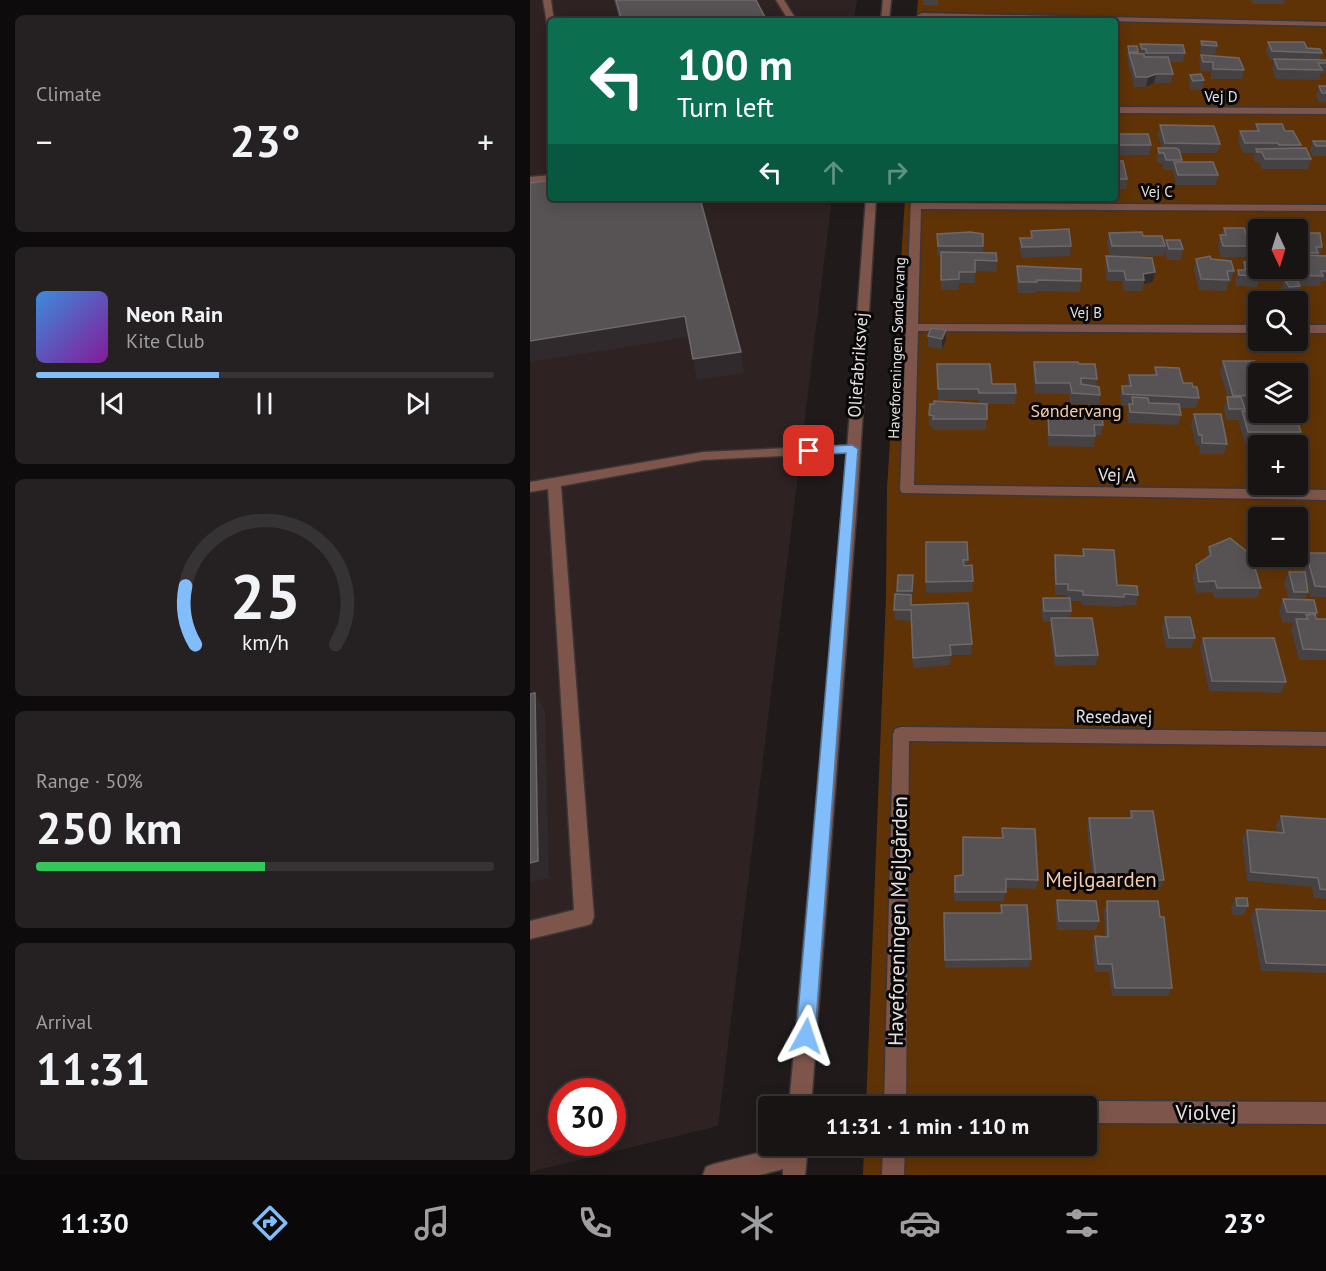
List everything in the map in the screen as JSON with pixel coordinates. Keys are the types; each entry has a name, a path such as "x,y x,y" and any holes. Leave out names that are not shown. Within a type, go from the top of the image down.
{"street":[{"path":"547,0 550,18"},
{"path":"780,0 791,18"},
{"path":"885,18 887,0"},
{"path":"922,18 922,15 1057,18"},
{"path":"1118,19 1326,24"},
{"name":"Vej D","path":"1118,110 1326,111"},
{"path":"530,180 548,178"},
{"name":"Oliefabriksvej","path":"801,1096 850,502 871,201"},
{"name":"Vej C","path":"916,202 1326,208"},
{"name":"Haveforeningen Søndervang","path":"907,490 916,202"},
{"name":"Vej B","path":"912,327 1248,329"},
{"path":"1308,329 1326,329"},
{"path":"530,486 703,456 852,449"},
{"path":"530,930 584,917 554,483"},
{"name":"Vej A","path":"907,490 1326,495"},
{"name":"Resedavej","path":"902,735 1326,739"},
{"name":"Haveforeningen Mejlgården","path":"895,1096 902,735"},
{"name":"Violvej","path":"1097,1112 1326,1113"},
{"path":"893,1175 894,1156"},
{"path":"714,1175 796,1159"}],"shaded area":[{"path":"530,0 857,0 854,18 548,18 548,201 832,201 718,1126 626,1149 626,1078 548,1078 548,1156 595,1156 530,1172"}],"green space":[{"path":"918,0 1326,0 1326,1175 863,1175 864,1156 1097,1156 1097,1096 866,1096 886,597 887,489 905,201 1118,201 1118,18 916,18"}],"building":[{"path":"616,0 756,0 765,18 621,18"},
{"path":"1201,41 1216,42 1217,46 1202,45"},
{"path":"1268,42 1304,42 1307,48 1320,49 1322,53 1272,51"},
{"path":"1140,44 1183,45 1185,53 1146,53 1146,49 1142,49"},
{"path":"1128,46 1137,46 1138,52 1129,52"},
{"path":"1129,53 1144,54 1144,57 1168,57 1173,74 1136,77"},
{"path":"1201,55 1239,58 1244,70 1213,69 1213,62 1203,62"},
{"path":"1274,59 1326,60 1327,63 1318,63 1322,70 1278,69"},
{"path":"1201,74 1204,80 1193,81 1190,75"},
{"path":"1319,86 1327,86 1327,93 1322,93"},
{"path":"1256,124 1282,124 1285,131 1293,131 1301,145 1245,143 1240,131 1259,131"},
{"path":"1160,125 1214,126 1220,144 1165,143"},
{"path":"1118,134 1148,134 1151,145 1118,145"},
{"path":"1313,141 1326,141 1327,146 1316,146"},
{"path":"1158,148 1176,148 1182,160 1166,160 1164,153 1159,153"},
{"path":"1306,148 1311,159 1265,159 1262,152 1257,152 1256,149"},
{"path":"1118,161 1123,161 1127,179 1118,179"},
{"path":"1174,162 1213,162 1218,175 1178,175"},
{"path":"548,180 548,201 701,201 741,352 693,359 685,316 530,341 530,183"},
{"path":"1224,228 1244,228 1248,246 1223,246 1220,235 1226,235"},
{"path":"1069,229 1071,246 1022,247 1020,238 1032,238 1031,231"},
{"path":"970,232 983,234 983,246 938,246 937,234"},
{"path":"1142,232 1143,236 1162,236 1165,246 1112,246 1109,233"},
{"path":"1308,233 1320,233 1322,247 1316,247 1318,253 1308,252"},
{"path":"1166,240 1180,240 1183,249 1169,249"},
{"path":"941,252 996,253 997,261 975,260 975,272 959,272 959,279 941,280"},
{"path":"1308,255 1327,256 1327,271 1321,271 1323,276 1308,276"},
{"path":"1106,256 1152,258 1155,272 1143,274 1144,280 1126,280 1124,271 1109,271"},
{"path":"1210,256 1211,259 1231,261 1234,271 1227,271 1229,280 1201,279 1196,259"},
{"path":"1244,262 1248,262 1248,275 1239,275 1238,270 1246,270"},
{"path":"1017,266 1081,269 1081,281 1019,282"},
{"path":"1285,279 1296,279 1300,286 1289,287"},
{"path":"931,328 946,330 942,339 928,336"},
{"path":"1223,361 1255,361 1256,363 1248,363 1248,395 1233,396"},
{"path":"1034,362 1095,364 1097,379 1081,378 1081,384 1099,387 1100,395 1072,393 1070,383 1036,383"},
{"path":"937,364 990,364 992,384 1015,384 1016,393 979,393 978,389 938,389"},
{"path":"1155,367 1179,368 1183,383 1192,383 1193,387 1197,387 1199,398 1123,394 1122,386 1131,386 1129,375 1157,375"},
{"path":"1132,397 1148,398 1149,403 1179,404 1181,415 1130,412 1129,404 1133,404"},
{"path":"1227,397 1241,397 1245,409 1229,409"},
{"path":"934,401 987,404 987,419 933,419 934,416 929,415 930,404 934,404"},
{"path":"1089,408 1101,408 1103,425 1094,425 1095,436 1049,435 1048,413 1090,414"},
{"path":"1242,411 1248,411 1248,423 1298,423 1301,432 1248,432"},
{"path":"1194,414 1221,414 1227,444 1202,443 1202,435 1199,435"},
{"path":"1230,538 1248,553 1248,567 1255,567 1261,588 1217,588 1215,581 1199,582 1196,565 1211,555 1209,547"},
{"path":"926,542 967,542 968,560 963,560 964,566 972,565 973,581 926,582"},
{"path":"1083,549 1114,550 1117,585 1137,586 1138,595 1124,594 1124,597 1083,595 1083,591 1068,590 1068,584 1056,584 1055,555 1084,556"},
{"path":"1308,553 1327,553 1327,587 1315,586"},
{"path":"1289,572 1305,572 1308,592 1294,592"},
{"path":"898,575 913,575 912,591 897,591"},
{"path":"895,594 911,595 911,605 968,603 972,644 950,645 951,655 913,658 911,610 894,610"},
{"path":"1043,598 1070,598 1071,611 1044,611"},
{"path":"1283,599 1314,600 1317,613 1287,612"},
{"path":"1315,614 1316,619 1327,619 1327,650 1303,649 1296,619 1308,619 1306,615"},
{"path":"1165,617 1190,617 1195,638 1169,638"},
{"path":"1051,618 1092,618 1098,655 1056,656"},
{"path":"1203,638 1274,638 1286,682 1212,681"},
{"path":"535,693 538,861 530,863 530,694"},
{"path":"1131,811 1153,811 1164,880 1096,879 1089,818 1132,818"},
{"path":"1281,816 1327,819 1327,890 1320,889 1318,878 1251,872 1247,830 1284,833"},
{"path":"1002,828 1035,829 1038,880 1006,879 1006,892 955,892 955,876 963,875 963,837 1003,838"},
{"path":"1236,898 1247,898 1248,906 1237,906"},
{"path":"1057,900 1096,901 1099,921 1059,921"},
{"path":"1107,901 1158,901 1160,917 1164,917 1172,988 1115,988 1112,964 1098,964 1095,936 1108,937"},
{"path":"1001,905 1027,905 1031,959 945,960 944,913 1002,913"},
{"path":"1256,909 1327,911 1327,965 1266,963"}],"route":[{"path":"806,1036 851,490 852,449 809,451"}],"park label":[{"name":"Søndervang","path":"1076,411"},
{"name":"Mejlgaarden","path":"1101,880"}]}
